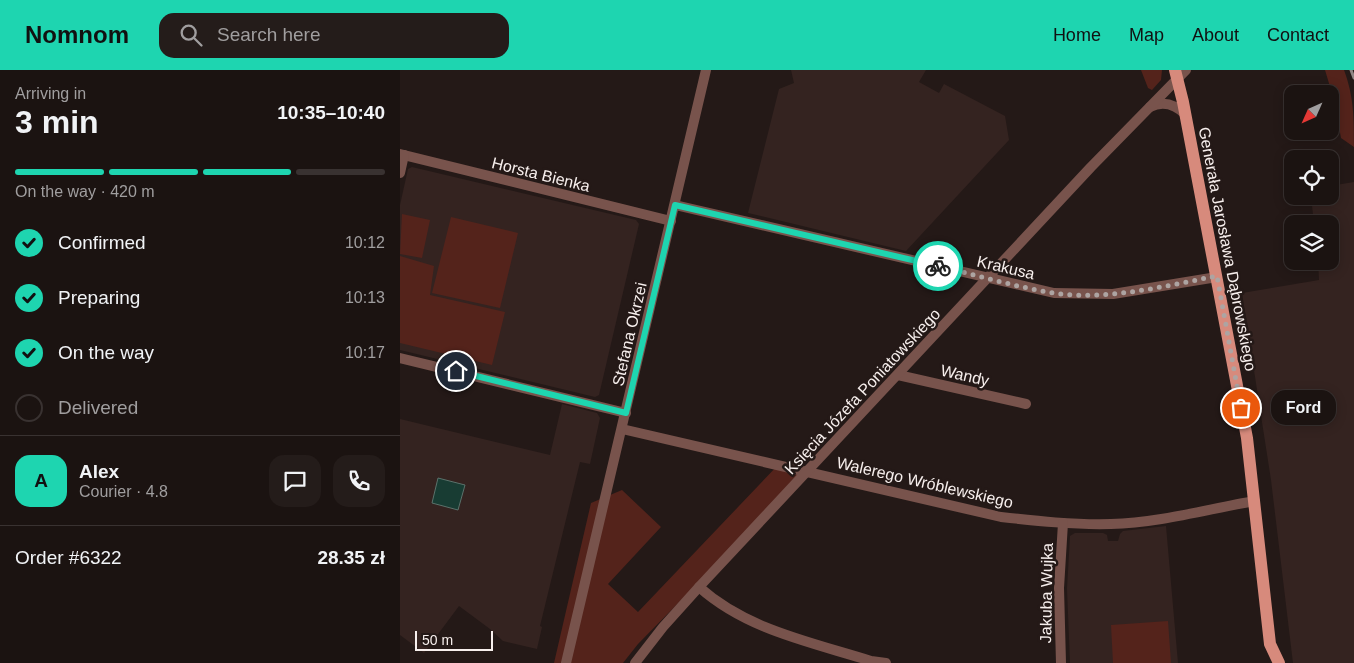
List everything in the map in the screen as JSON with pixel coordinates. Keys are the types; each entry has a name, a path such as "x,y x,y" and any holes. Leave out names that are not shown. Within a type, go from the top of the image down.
{"main road":[{"name":"Generała Jarosława Dąbrowskiego","path":"1180,73 1186,116 1246,438 1270,644"},
{"path":"1270,644 1279,663"}],"street":[{"name":"Stefana Okrzei","path":"566,663 706,70"},
{"name":"Księcia Józefa Poniatowskiego","path":"636,663 663,627 699,587 1180,73"},
{"path":"1147,109 1166,103 1180,109 1186,116"},
{"name":"Horsta Bienka","path":"400,173 402,154 671,222"},
{"name":"Krakusa","path":"675,205 1054,293 1095,295 1217,276"},
{"path":"400,358 626,413"},
{"name":"Wandy","path":"898,375 1026,404"},
{"name":"Walerego Wróblewskiego","path":"622,429 1000,517 1063,523 1140,522 1254,501"},
{"name":"Jakuba Wujka","path":"1061,663 1059,588 1063,523"},
{"path":"699,587 724,608 769,630 871,662 886,663"},
{"name":"Generała Jarosława Dąbrowskiego","path":"1270,644 1272,663"}],"shaded area":[{"path":"791,70 926,70 919,82 939,93 944,84 1005,116 1009,140 906,251 748,213 779,89 794,83"},
{"path":"1141,70 1162,70 1161,80 1152,90 1148,88"},
{"path":"1325,70 1344,70 1353,108 1354,147 1341,138 1339,127 1339,85 1330,85"},
{"path":"412,167 636,220 639,224 599,395 595,397 400,350 400,205 408,169"},
{"path":"1354,182 1354,663 1293,663 1271,480 1242,293 1319,280 1318,270 1339,270 1339,215 1313,215 1312,205 1339,205 1339,184"},
{"path":"402,214 430,220 422,258 400,254"},
{"path":"451,217 518,233 500,308 432,293"},
{"path":"400,256 434,266 430,295 505,312 492,365 400,343"},
{"path":"562,404 597,413 600,418 590,464 580,462 540,626 542,627 537,649 503,641 459,606 424,653 400,635 400,419 550,455"},
{"path":"779,464 808,471 638,644 623,663 554,663 591,503 622,490 661,527 608,584 638,612"},
{"path":"1166,526 1178,663 1070,663 1067,589 1070,536 1075,533 1103,533 1107,535 1108,541 1118,541 1123,531"},
{"path":"1168,621 1171,663 1113,663 1111,625"}],"water":[{"path":"438,478 465,485 458,510 432,503"}],"railway":[{"path":"1351,70 1354,78"}],"way so far":[{"path":"938,266 1054,293 1080,295 1113,294 1217,276 1241,408"}],"place":[{"name":"Ford","path":"1241,408"}],"route":[{"path":"456,371 626,413 675,205 938,266"}]}
